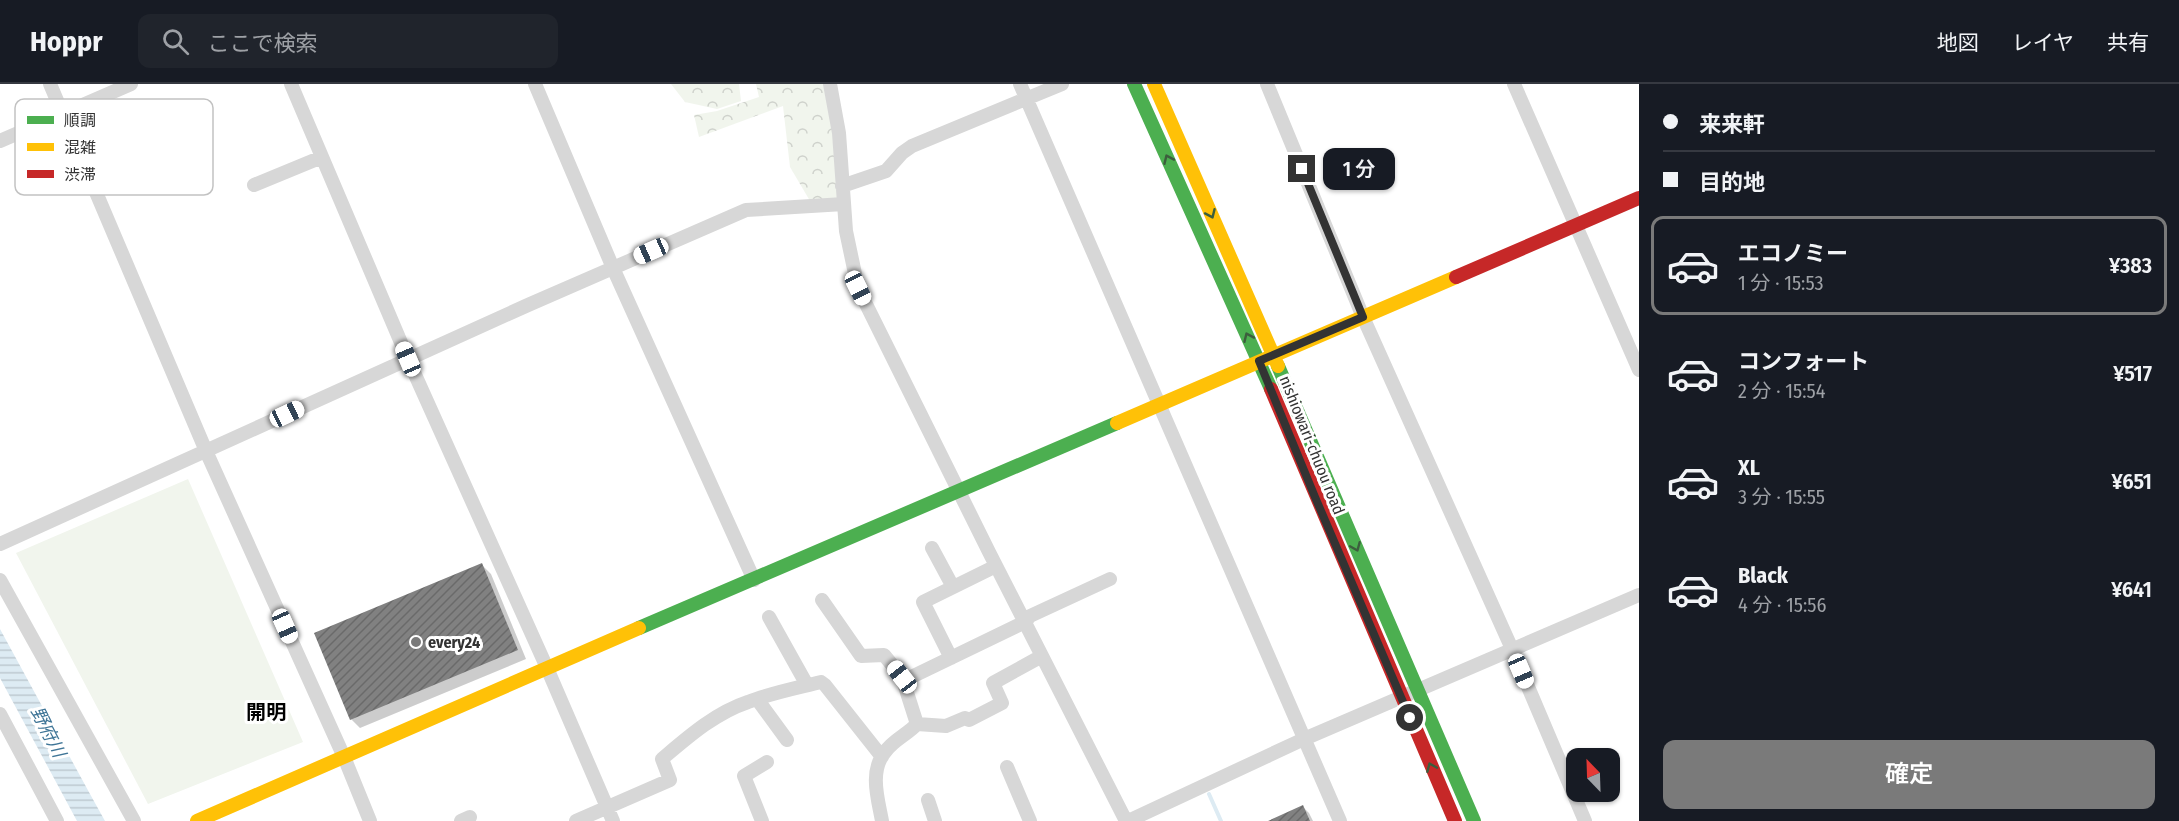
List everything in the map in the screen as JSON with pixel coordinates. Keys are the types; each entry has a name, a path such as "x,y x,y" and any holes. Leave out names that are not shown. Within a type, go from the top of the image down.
{"main road":[{"name":"nishiowari-chuou road","path":"1134,84 1259,361 1455,821"},
{"name":"nishiowari-chuou road","path":"1154,84 1474,821"},
{"path":"197,821 958,490 1639,198"}],"street":[{"path":"50,84 57,99"},
{"path":"96,99 131,84"},
{"path":"291,84 408,359 613,821"},
{"path":"535,84 613,268 754,580"},
{"path":"830,84 839,133 846,231 858,288 996,566 1127,821 1304,740 1639,594"},
{"path":"1020,84 1340,821"},
{"path":"842,186 886,171 902,153 912,146 1062,84"},
{"path":"1267,84 1363,317 1512,649 1585,821"},
{"path":"1514,84 1639,370"},
{"path":"0,141 15,134"},
{"path":"254,185 322,157"},
{"path":"98,195 206,451 344,757 370,821"},
{"path":"2,538 206,451 746,210 844,204"},
{"path":"932,548 954,587"},
{"path":"951,658 923,602 996,566"},
{"path":"903,681 1025,622 1030,616 1110,579"},
{"path":"0,580 134,821"},
{"path":"822,600 861,656 884,655 903,681 917,724"},
{"path":"769,617 807,686"},
{"path":"882,821 876,780 878,765 885,752 917,724 946,726 965,718 969,720 994,707 1002,702 993,683 1042,656"},
{"path":"576,821 670,780 662,759 726,711 757,699 821,682 882,757"},
{"path":"757,699 787,740"},
{"path":"0,714 57,821"},
{"path":"762,821 744,776 767,762"},
{"path":"1007,767 1030,821"},
{"path":"928,800 936,821"}],"green space":[{"path":"671,84 739,84 741,101 717,109 685,102"},
{"path":"756,84 830,84 844,204 813,206 790,167 783,106 699,137 694,115 717,111 759,97"},
{"path":"188,479 303,742 148,804 16,553"}],"water":[{"name":"野府川","path":"0,629 105,821 77,821 0,678"}],"building":[{"name":"every24","path":"482,563 518,650 350,720 314,633"},
{"path":"1303,805 1310,821 1268,821"}],"waterway":[{"path":"1209,794 1221,821"}],"traffic: fast":[{"path":"1134,84 1271,389"},
{"path":"1278,366 1474,821"},
{"path":"639,628 1117,423"}],"traffic: slow":[{"path":"1154,84 1278,366"},
{"path":"1117,423 1456,277"},
{"path":"197,821 639,628"}],"traffic: jam":[{"path":"1456,277 1639,198"},
{"path":"1271,389 1455,821"}],"place":[{"name":"every24","path":"416,642"}],"district":[{"name":"開明","path":"266,712"}],"route":[{"path":"1302,169 1363,317 1259,361 1410,718"}]}
